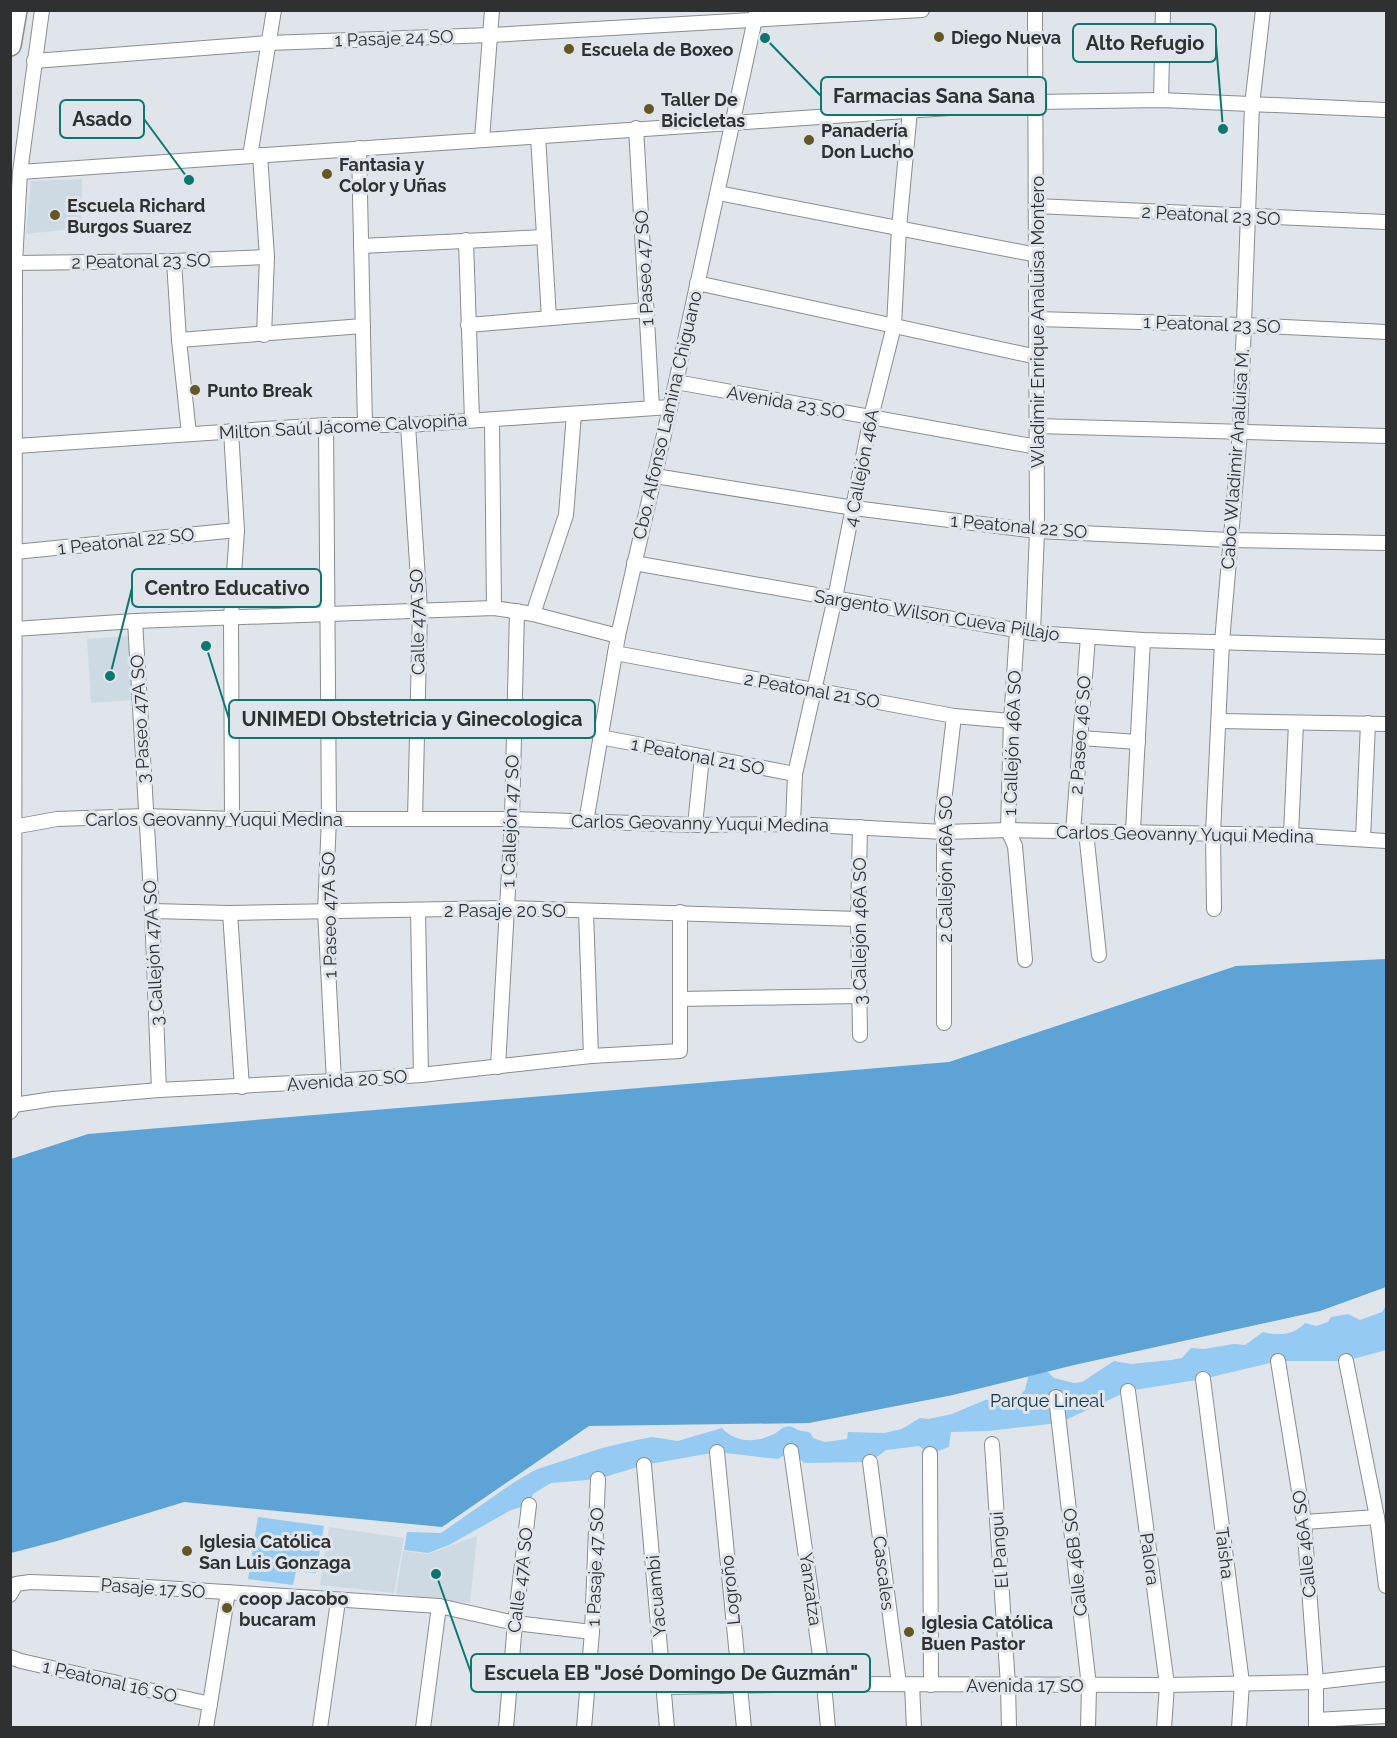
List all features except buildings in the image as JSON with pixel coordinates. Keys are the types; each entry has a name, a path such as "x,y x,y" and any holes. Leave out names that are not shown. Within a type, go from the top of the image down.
{"highway":[{"path":"10,45 16,10"}],"street":[{"path":"12,1108 15,263 20,172 42,10"},
{"path":"264,334 267,257 255,155 274,10"},
{"path":"482,139 492,10"},
{"name":"1 Pasaje 24 SO","path":"34,61 268,43 491,35 756,16 922,10"},
{"name":"Wladimir Enrique Analuisa Montero","path":"1033,633 1037,531 1035,10"},
{"path":"1161,100 1163,10"},
{"name":"Cabo Wladimir Analuisa M.","path":"1214,909 1213,834 1222,642 1240,432 1252,105 1263,10"},
{"name":"Cbo. Alfonso Lamina Chiguano","path":"586,822 618,636 756,16"},
{"path":"20,172 1036,102 1161,100 1386,110"},
{"name":"4 Callejón 46A","path":"793,824 795,774 854,508 870,417 894,327 910,110"},
{"name":"1 Paseo 47 SO","path":"636,128 652,407"},
{"path":"538,136 549,318"},
{"path":"359,148 365,425"},
{"path":"718,193 1036,255"},
{"name":"2 Peatonal 23 SO","path":"1036,206 1386,222"},
{"path":"361,246 544,237"},
{"path":"466,240 472,420"},
{"name":"2 Peatonal 23 SO","path":"15,263 267,257"},
{"path":"174,261 179,340 189,434"},
{"path":"697,283 1037,357"},
{"path":"468,325 647,310"},
{"name":"1 Peatonal 23 SO","path":"1037,319 1386,332"},
{"path":"179,340 363,326"},
{"name":"Avenida 23 SO","path":"676,382 1037,447"},
{"name":"Milton Saúl Jácome Calvopiña","path":"16,446 326,425 408,425 670,407"},
{"path":"533,614 566,515 574,414"},
{"path":"492,420 494,608"},
{"name":"1 Paseo 47A SO","path":"326,425 329,819 325,911 334,1081"},
{"name":"Calle 47A SO","path":"408,425 420,610 415,819"},
{"path":"1037,426 1386,436"},
{"path":"231,431 237,530 231,618 232,819"},
{"name":"1 Peatonal 22 SO","path":"655,476 854,508 1037,531 1230,540 1386,543"},
{"name":"1 Peatonal 22 SO","path":"15,552 237,530"},
{"name":"Sargento Wilson Cueva Pillajo","path":"634,563 1033,633 1088,638 1386,647"},
{"path":"14,628 135,621 494,608 533,614 618,636"},
{"name":"1 Callejón 47 SO","path":"498,1067 512,819 517,611"},
{"name":"3 Paseo 47A SO","path":"135,621 146,816"},
{"name":"1 Callejón 46A SO","path":"1017,631 1011,720 1008,830 1015,846 1025,960"},
{"name":"2 Paseo 46 SO","path":"1088,638 1080,738 1079,832 1099,955"},
{"path":"1133,831 1143,640"},
{"path":"10,671 14,651"},
{"name":"2 Peatonal 21 SO","path":"615,652 954,716 1011,720"},
{"name":"2 Callejón 46A SO","path":"944,1023 944,832 942,814 954,716"},
{"path":"1219,721 1386,724"},
{"path":"1291,835 1296,723"},
{"path":"1363,839 1368,723"},
{"name":"1 Peatonal 21 SO","path":"600,737 795,774"},
{"path":"1080,738 1138,742"},
{"path":"695,825 702,757"},
{"name":"Carlos Geovanny Yuqui Medina","path":"13,826 57,819 146,816 232,819 512,819 695,825 793,824 944,832 1133,831 1291,835 1386,841"},
{"name":"3 Callejón 47A SO","path":"146,816 159,1090"},
{"name":"3 Callejón 46A SO","path":"860,827 858,919 860,1035"},
{"name":"2 Pasaje 20 SO","path":"152,911 230,913 506,908 858,919"},
{"path":"418,910 421,1074"},
{"path":"586,911 591,1056"},
{"path":"680,912 680,999 859,996"},
{"path":"230,913 242,1087"},
{"name":"Avenida 20 SO","path":"12,1108 53,1099 159,1090 334,1081 498,1067 591,1056 680,1051 680,999"},
{"path":"1346,1361 1384,1546 1386,1586"},
{"name":"Calle 46A SO","path":"1278,1362 1304,1522 1316,1682 1316,1724"},
{"name":"Taisha","path":"1203,1379 1242,1683 1239,1728"},
{"name":"Palora","path":"1128,1391 1167,1685 1164,1728"},
{"name":"Calle 46B SO","path":"1056,1397 1089,1686 1088,1728"},
{"name":"El Pangui","path":"992,1444 1009,1728"},
{"name":"Yanzatza","path":"791,1451 824,1684 828,1728"},
{"name":"Logroño","path":"717,1452 744,1728"},
{"path":"930,1454 931,1684"},
{"name":"Cascales","path":"870,1462 905,1685 914,1728"},
{"name":"Yacuambi","path":"644,1465 667,1728"},
{"name":"1 Pasaje 47 SO","path":"584,1728 592,1632 598,1479"},
{"name":"Calle 47A SO","path":"506,1728 515,1623 529,1505"},
{"path":"1304,1522 1377,1517"},
{"name":"Pasaje 17 SO","path":"10,1595 16,1584 30,1582 228,1592 439,1606 515,1623 592,1632"},
{"path":"206,1728 228,1592"},
{"path":"320,1728 338,1600"},
{"path":"423,1728 439,1606"},
{"name":"1 Peatonal 16 SO","path":"10,1656 21,1661 210,1704"},
{"name":"Avenida 17 SO","path":"664,1687 824,1684 1167,1685 1316,1682 1386,1674"},
{"path":"1316,1724 1386,1716"}],"shaded area":[{"name":"Escuela Richard Burgos Suarez","path":"82,179 81,228 26,234 31,181"},
{"path":"129,636 133,700 91,703 87,639"},
{"path":"1386,959 1386,1287 1320,1311 1074,1365 953,1395 809,1423 589,1426 442,1527 184,1502 11,1553 11,1159 88,1134 949,1062 1236,966"},
{"path":"329,1527 404,1538 394,1593 320,1585"},
{"path":"477,1536 470,1603 396,1594 403,1551 428,1554"}],"green space":[{"name":"Parque Lineal","path":"1386,1306 1386,1350 1346,1361 1278,1361 1203,1379 1128,1391 1059,1423 988,1431 951,1432 949,1447 930,1454 919,1446 886,1450 870,1462 804,1463 791,1451 778,1459 717,1452 644,1465 598,1479 551,1483 533,1494 529,1505 511,1510 449,1545 428,1553 404,1550 407,1532 441,1533 535,1470 602,1448 652,1437 678,1441 722,1428 733,1437 746,1440 767,1437 789,1426 809,1432 813,1438 825,1442 847,1439 848,1432 884,1433 902,1429 920,1418 928,1419 952,1414 985,1400 1018,1397 1025,1390 1029,1373 1044,1368 1054,1378 1074,1383 1082,1382 1114,1361 1131,1364 1182,1358 1191,1348 1245,1345 1263,1332 1286,1334 1305,1323 1316,1326 1328,1322 1331,1317 1348,1314 1360,1320 1382,1312"},
{"path":"258,1517 324,1526 316,1573 296,1571 293,1585 248,1579"}],"place":[{"name":"Diego Nueva","path":"939,37"},
{"name":"Farmacias Sana Sana","path":"765,38"},
{"name":"Escuela de Boxeo","path":"569,49"},
{"name":"Taller De Bicicletas","path":"649,109"},
{"name":"Alto Refugio","path":"1223,129"},
{"name":"Panadería Don Lucho","path":"809,140"},
{"name":"Fantasia y Color y Uñas","path":"327,174"},
{"name":"Asado","path":"189,180"},
{"name":"Escuela Richard Burgos Suarez","path":"55,215"},
{"name":"Punto Break","path":"195,390"},
{"name":"UNIMEDI Obstetricia y Ginecologica","path":"206,646"},
{"name":"Centro Educativo","path":"110,676"},
{"name":"Iglesia Católica San Luis Gonzaga","path":"187,1551"},
{"name":"Escuela EB \"José Domingo De Guzmán\"","path":"436,1574"},
{"name":"coop Jacobo bucaram","path":"227,1608"},
{"name":"Iglesia Católica Buen Pastor","path":"909,1632"}]}
